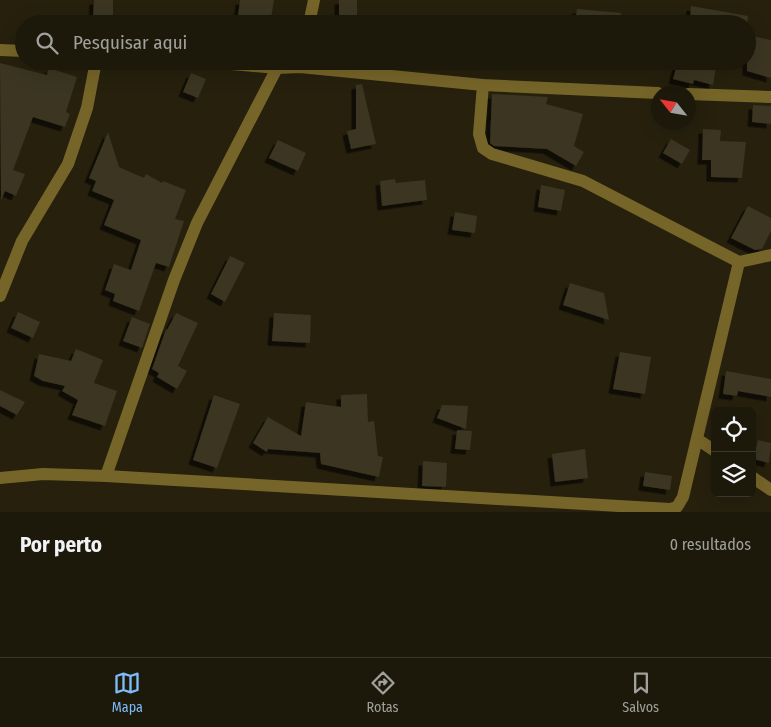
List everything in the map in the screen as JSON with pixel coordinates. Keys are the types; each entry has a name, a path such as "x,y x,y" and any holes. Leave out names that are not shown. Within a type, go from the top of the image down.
{"street":[{"path":"311,15 314,0"},
{"path":"0,50 15,51"},
{"path":"0,296 22,241 68,164 87,108 94,70"},
{"path":"106,476 165,305 197,223 276,70"},
{"path":"352,70 483,85 651,93"},
{"path":"483,85 479,134 482,148 492,154 583,180 739,262 771,255"},
{"path":"696,94 771,97"},
{"path":"0,478 43,474 106,476 670,510 677,507 683,497 739,262"},
{"path":"697,439 711,448"},
{"path":"756,480 771,490"}],"building":[{"path":"94,0 113,0 113,15 93,15"},
{"path":"240,0 274,0 272,15 238,15"},
{"path":"339,0 357,0 357,15 339,15"},
{"path":"691,6 742,15 690,15"},
{"path":"577,9 621,13 621,15 576,15"},
{"path":"756,37 771,40 771,78 747,71 756,70"},
{"path":"0,63 15,67 15,70 27,70 47,75 48,70 55,70 77,77 66,112 70,114 65,127 33,117 13,170 25,174 16,196 5,191 1,201"},
{"path":"676,70 716,70 713,85 694,80 693,84 673,79"},
{"path":"191,73 206,79 198,98 183,92"},
{"path":"362,84 376,144 351,149 347,131 356,129 356,85"},
{"path":"492,94 548,97 546,104 583,114 574,146 584,152 576,166 547,149 494,146 490,143"},
{"path":"753,105 771,106 771,124 752,122"},
{"path":"703,129 721,130 720,141 746,142 742,178 711,177 711,160 702,160"},
{"path":"108,132 119,167 144,178 146,174 162,183 163,181 186,190 175,219 184,221 169,267 156,263 139,311 113,301 115,294 105,290 114,264 131,270 141,240 104,225 114,200 92,191 96,181 89,178"},
{"path":"671,139 690,150 682,164 663,153"},
{"path":"278,140 306,153 298,171 269,158"},
{"path":"395,179 396,183 425,180 427,200 382,206 380,181"},
{"path":"541,185 565,190 561,211 538,207"},
{"path":"748,206 771,218 771,231 762,249 755,250 731,238"},
{"path":"455,212 477,216 475,233 452,230"},
{"path":"230,256 245,263 225,302 211,294"},
{"path":"570,283 604,293 609,320 563,305"},
{"path":"18,312 40,322 33,338 11,328"},
{"path":"176,313 198,323 178,366 187,371 177,389 157,377 159,373 152,369 166,329"},
{"path":"274,313 311,315 310,343 272,341"},
{"path":"132,317 150,324 142,348 123,341"},
{"path":"76,349 103,360 94,383 117,391 105,426 72,415 78,400 62,391 65,386 43,381 34,376 39,354 71,361"},
{"path":"620,352 651,357 645,394 613,389"},
{"path":"726,371 771,379 771,397 738,391 737,396 723,394"},
{"path":"0,390 25,402 17,415 0,406"},
{"path":"367,394 368,422 374,421 378,456 383,457 379,477 321,464 320,453 268,449 267,452 253,443 268,417 301,436 306,402 341,407 341,395"},
{"path":"214,395 240,404 217,468 193,460"},
{"path":"442,405 468,406 466,429 437,418"},
{"path":"457,430 472,431 470,450 455,449"},
{"path":"758,440 771,443 769,463 756,460"},
{"path":"585,449 588,478 555,482 552,454"},
{"path":"423,461 447,463 446,487 422,486"},
{"path":"645,472 672,476 670,490 643,486"}]}
